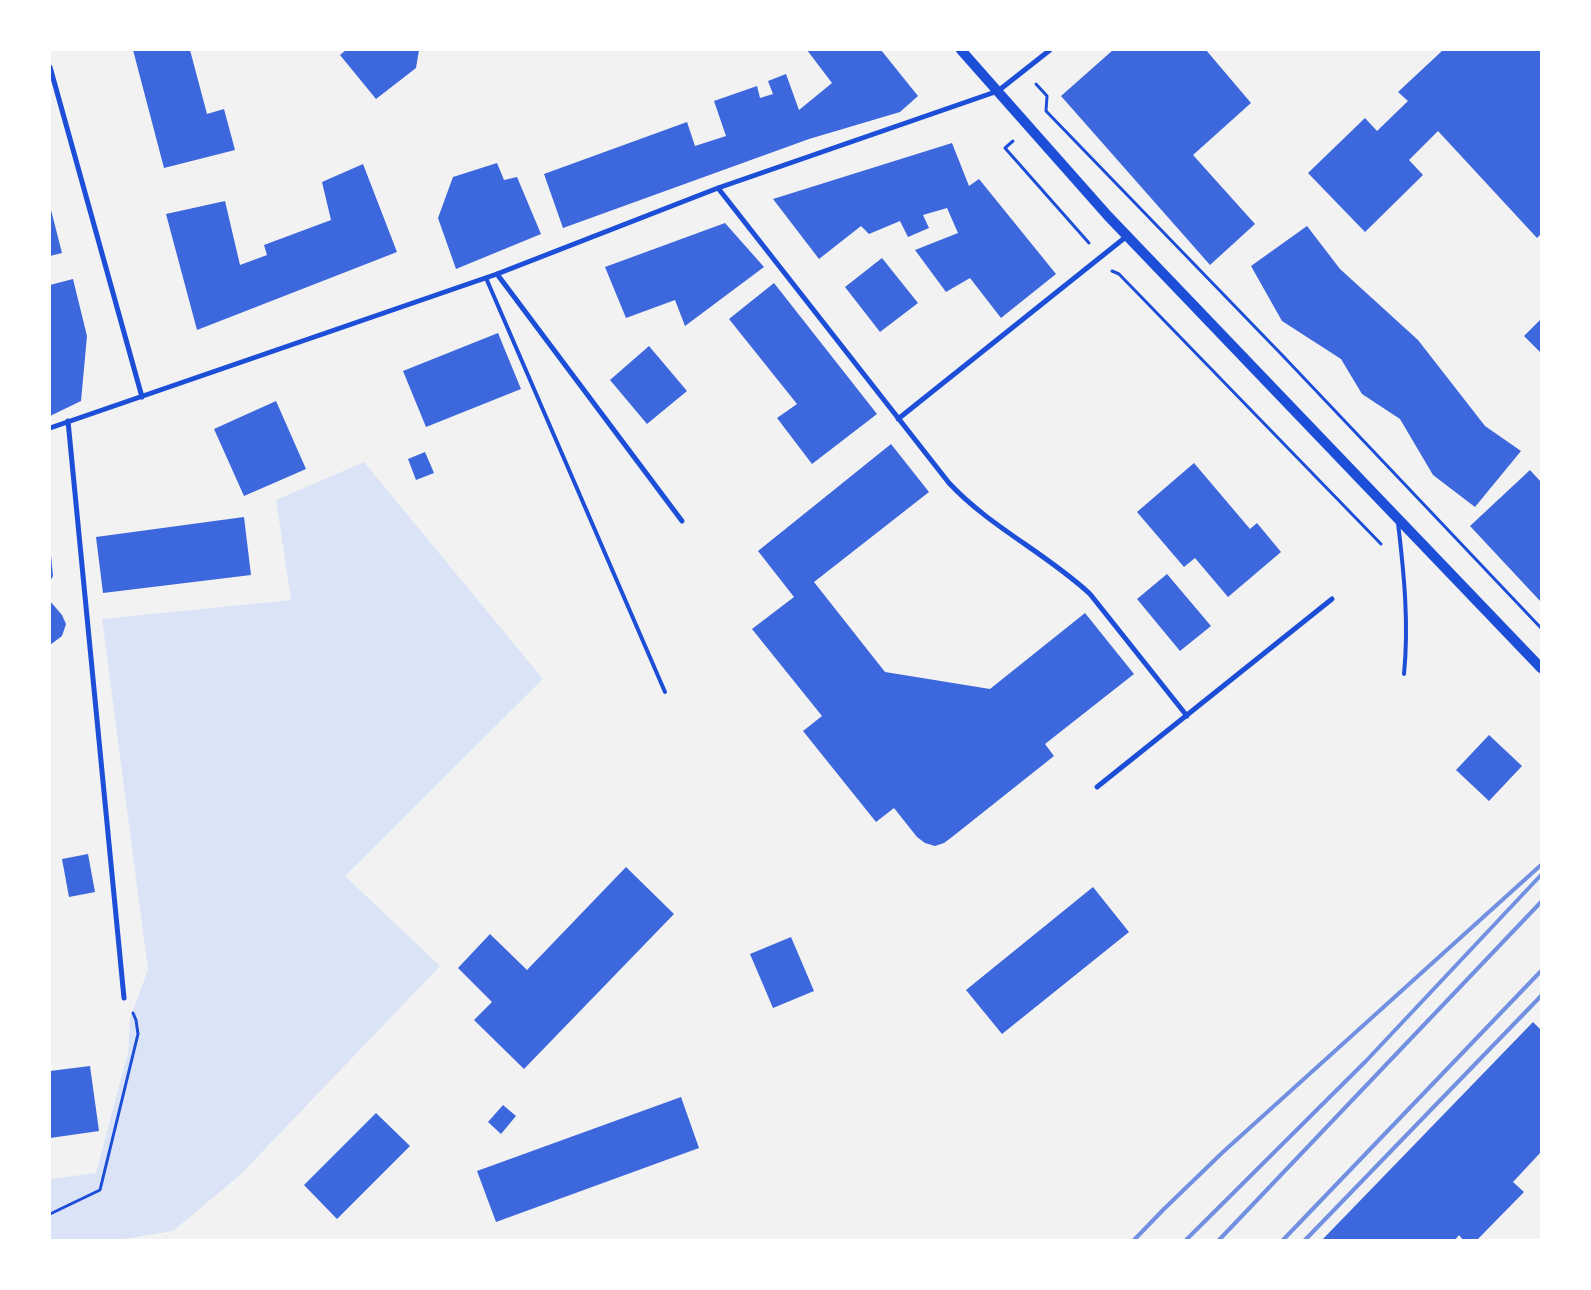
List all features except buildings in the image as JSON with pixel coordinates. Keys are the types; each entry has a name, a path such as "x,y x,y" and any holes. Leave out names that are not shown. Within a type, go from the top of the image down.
{"main road":[{"path":"961,50 1127,236 1541,668"}],"street":[{"path":"50,428 498,274 718,188 998,91 1050,50"},
{"path":"50,67 142,396"},
{"path":"718,188 949,483 977,510 1074,579 1090,594 1186,716"},
{"path":"898,419 1127,236"},
{"path":"498,274 682,521"},
{"path":"68,421 124,998"},
{"path":"1097,787 1332,599"}],"lane":[{"path":"486,278 665,692"},
{"path":"1398,518 1408,642 1404,674"}],"path":[{"path":"1025,70 1046,96 1046,111 1284,356 1541,628"},
{"path":"1046,111 1006,148 1088,240 1096,261 1119,274 1403,566"},
{"path":"50,1214 100,1190 138,1034 136,1020 124,998"}],"shaded area":[{"path":"364,462 543,679 345,876 440,966 240,1175 173,1231 118,1240 50,1240 50,1179 96,1173 128,1052 130,1018 148,970 102,619 291,600 276,500"}],"railway":[{"path":"1134,1240 1223,1152 1541,865"},
{"path":"1186,1240 1366,1061 1541,875"},
{"path":"1219,1240 1541,902"},
{"path":"1283,1240 1541,971"},
{"path":"1305,1240 1541,996"}]}
